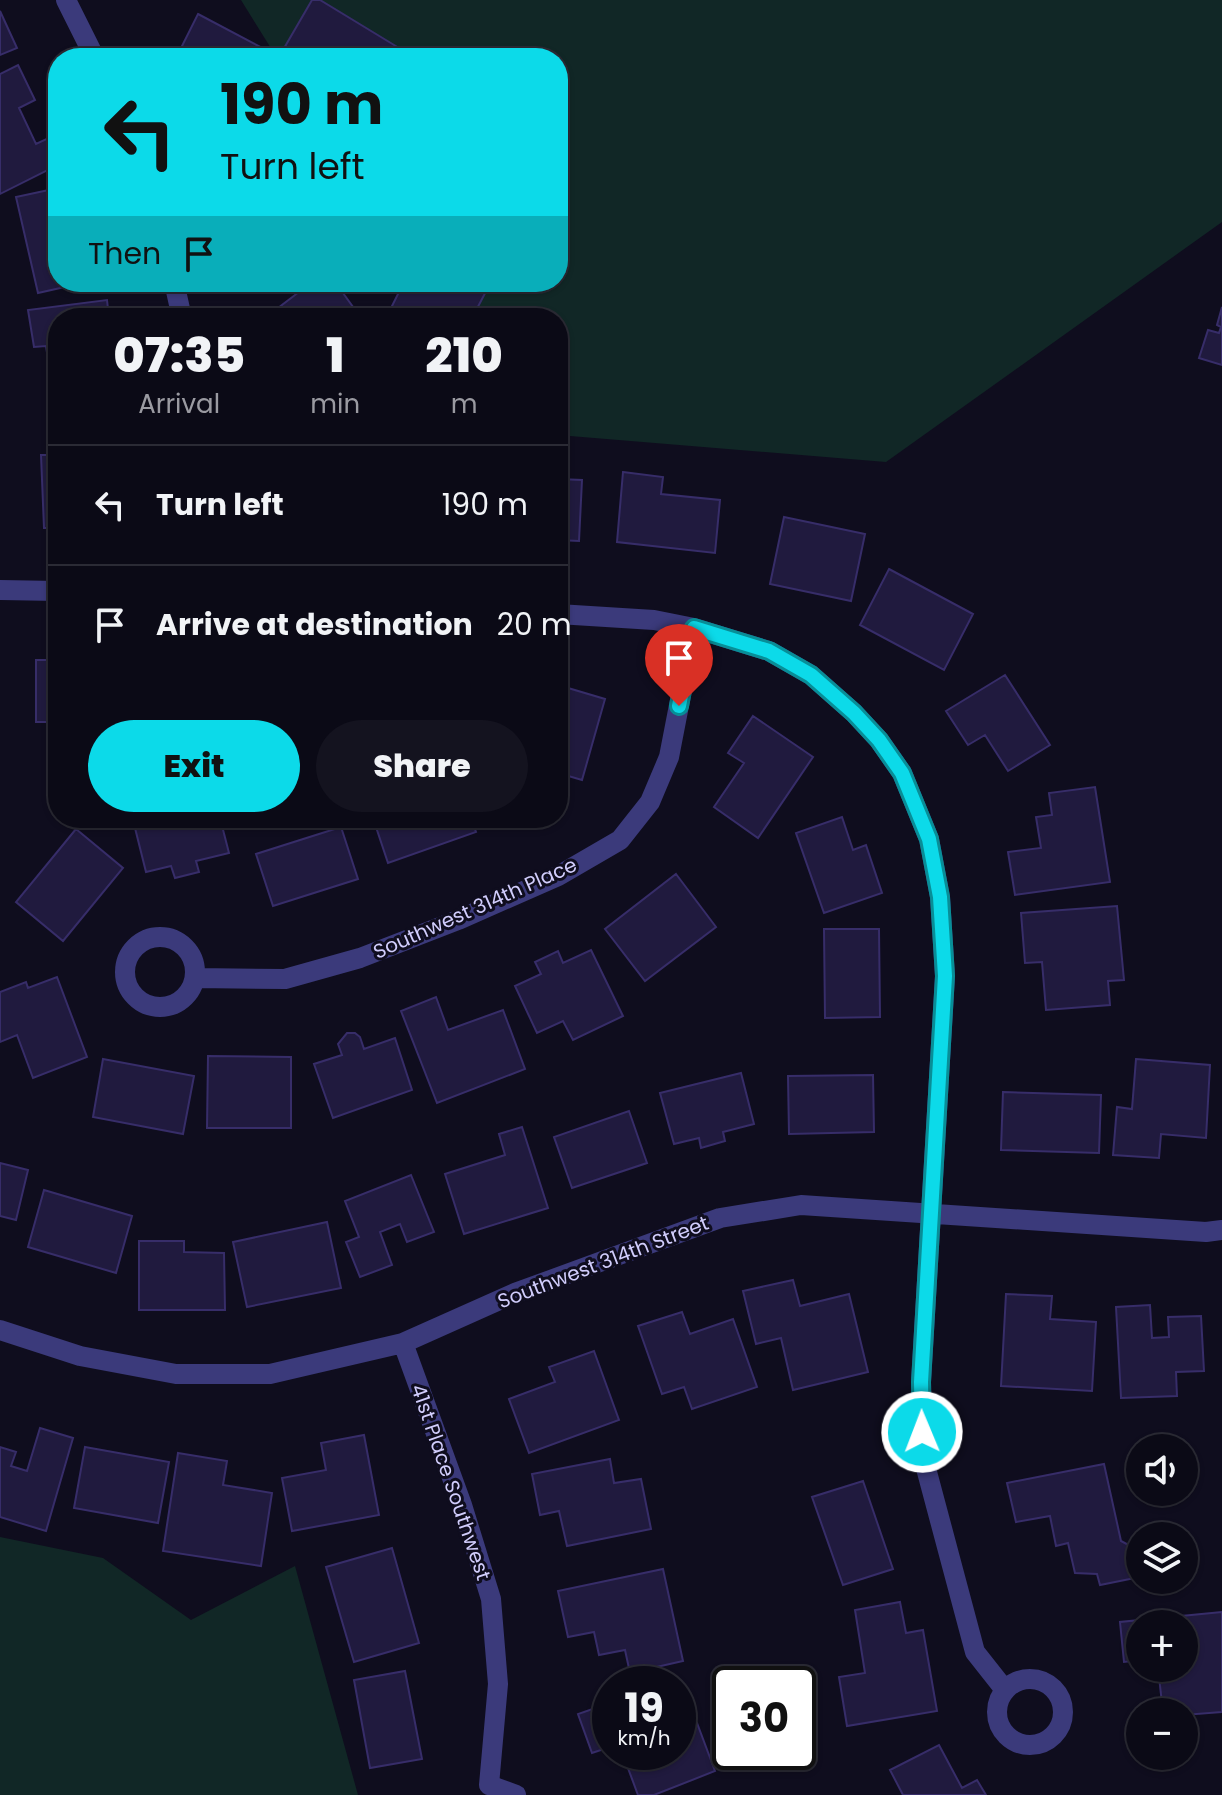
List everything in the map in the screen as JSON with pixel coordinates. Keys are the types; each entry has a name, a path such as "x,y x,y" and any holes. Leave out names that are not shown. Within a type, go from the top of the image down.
{"street":[{"path":"66,0 90,48"},
{"path":"0,590 48,591"},
{"path":"568,615 654,620 694,628 769,651 811,675 879,740 902,773 929,839 940,897 945,976 921,1382 923,1457 975,1652 1005,1690"},
{"name":"Southwest 314th Place","path":"195,978 285,979 360,958 558,876 620,840 650,802 669,757 694,628"},
{"name":"Southwest 314th Street","path":"0,1330 80,1356 176,1374 270,1374 403,1343 515,1293 720,1218 801,1205 1206,1232 1222,1230"},
{"name":"41st Place Southwest","path":"403,1343 462,1505 491,1599 498,1684 485,1790 516,1795"}],"green space":[{"path":"241,0 1222,0 1222,222 886,462 568,436 568,308 431,308 421,292 568,292 568,48 271,48"},
{"path":"0,1537 103,1558 191,1620 295,1566 358,1795 0,1795"}],"building":[{"path":"312,0 320,0 399,48 284,48"},
{"path":"0,11 17,48 0,55"},
{"path":"198,14 262,48 181,48"},
{"path":"18,65 35,100 19,108 36,144 48,138 48,170 0,194 0,74"},
{"path":"48,190 48,291 38,293 16,197"},
{"path":"299,292 342,292 354,308 278,308"},
{"path":"399,292 486,292 477,308 391,308"},
{"path":"107,300 108,308 48,308 48,359 46,346 34,347 28,310"},
{"path":"1222,307 1222,365 1199,358 1208,330 1219,333 1221,327 1217,325"},
{"path":"41,455 48,455 48,528 44,528"},
{"path":"623,472 663,477 661,494 720,500 715,553 617,542"},
{"path":"568,479 582,480 579,541 568,540"},
{"path":"784,517 865,534 851,601 770,584"},
{"path":"889,569 973,614 944,670 860,625"},
{"path":"36,660 48,660 48,722 36,722"},
{"path":"1005,675 1050,745 1008,771 985,735 968,745 946,711"},
{"path":"568,688 605,699 582,780 568,776"},
{"path":"753,716 813,757 758,838 714,807 744,763 728,753"},
{"path":"1095,787 1110,882 1015,895 1008,852 1041,848 1036,817 1052,815 1049,793"},
{"path":"842,817 853,850 866,845 882,893 824,913 796,833"},
{"path":"135,828 223,828 229,853 196,861 199,872 175,878 171,866 146,872"},
{"path":"341,828 358,879 273,906 256,854"},
{"path":"376,828 475,828 476,832 388,863"},
{"path":"76,829 123,868 63,941 16,902"},
{"path":"676,874 716,927 645,981 605,929"},
{"path":"1117,906 1124,980 1108,981 1110,1005 1046,1010 1042,962 1025,963 1021,913"},
{"path":"824,929 879,929 880,1017 825,1018"},
{"path":"591,950 623,1016 573,1040 563,1021 537,1033 515,986 541,974 535,962 558,951 563,963"},
{"path":"57,977 87,1057 33,1078 17,1035 0,1042 0,992 26,982 28,988"},
{"path":"436,997 448,1030 503,1010 525,1069 437,1103 401,1011"},
{"path":"347,1033 360,1037 364,1049 395,1038 412,1090 333,1118 314,1064 342,1055 338,1044"},
{"path":"208,1056 291,1057 291,1128 207,1128"},
{"path":"103,1059 194,1076 183,1134 93,1117"},
{"path":"1136,1059 1210,1065 1206,1138 1161,1134 1159,1158 1113,1155 1117,1107 1132,1109"},
{"path":"741,1073 754,1124 723,1132 725,1141 701,1148 699,1138 674,1144 660,1093"},
{"path":"873,1075 874,1132 789,1134 788,1076"},
{"path":"1003,1092 1101,1095 1099,1153 1001,1150"},
{"path":"629,1111 647,1163 572,1188 554,1137"},
{"path":"522,1127 548,1208 464,1234 445,1174 505,1155 499,1134"},
{"path":"0,1163 28,1170 16,1220 0,1216"},
{"path":"411,1175 434,1232 407,1242 400,1224 380,1232 392,1265 360,1277 346,1242 359,1237 345,1201"},
{"path":"44,1190 132,1216 116,1273 28,1247"},
{"path":"327,1222 341,1288 247,1307 233,1242"},
{"path":"139,1241 184,1241 184,1252 224,1253 225,1310 139,1310"},
{"path":"793,1280 800,1306 849,1294 868,1372 793,1390 781,1338 756,1344 743,1291"},
{"path":"1006,1294 1052,1296 1050,1319 1096,1322 1092,1391 1001,1386"},
{"path":"1150,1305 1152,1338 1169,1337 1168,1317 1201,1316 1204,1371 1176,1372 1177,1396 1121,1398 1116,1307"},
{"path":"682,1312 690,1334 733,1319 757,1387 692,1409 684,1387 662,1394 638,1326"},
{"path":"594,1351 619,1420 529,1453 509,1399 555,1382 549,1367"},
{"path":"40,1428 73,1438 46,1531 0,1517 0,1447 16,1452 11,1466 27,1471"},
{"path":"364,1435 379,1515 292,1531 282,1478 326,1470 321,1443"},
{"path":"85,1447 169,1462 158,1523 74,1508"},
{"path":"178,1453 227,1461 223,1485 272,1493 261,1566 163,1551"},
{"path":"610,1459 614,1483 641,1479 651,1529 567,1546 559,1511 540,1515 532,1474"},
{"path":"1104,1464 1121,1541 1126,1544 1126,1580 1100,1585 1097,1574 1075,1573 1068,1543 1056,1546 1050,1516 1016,1522 1007,1483"},
{"path":"863,1481 893,1569 843,1585 812,1497"},
{"path":"392,1548 419,1643 354,1662 326,1567"},
{"path":"663,1569 683,1661 661,1666 628,1666 625,1650 599,1655 594,1632 568,1637 558,1591"},
{"path":"900,1602 906,1633 923,1630 937,1711 847,1726 839,1677 865,1673 855,1610"},
{"path":"1222,1612 1222,1712 1198,1714 1198,1698 1161,1698 1160,1682 1198,1682 1198,1614"},
{"path":"1126,1621 1126,1662 1124,1662 1120,1622"},
{"path":"405,1671 422,1759 370,1768 354,1680"},
{"path":"592,1709 592,1753 578,1714"},
{"path":"697,1723 712,1770 715,1771 654,1795 638,1795 629,1770 696,1770"},
{"path":"939,1745 962,1788 977,1780 986,1795 903,1795 890,1770"}],"route":[{"path":"679,706 694,628 769,651 811,675 879,740 902,773 929,839 940,897 945,976 921,1382 922,1432"}]}
